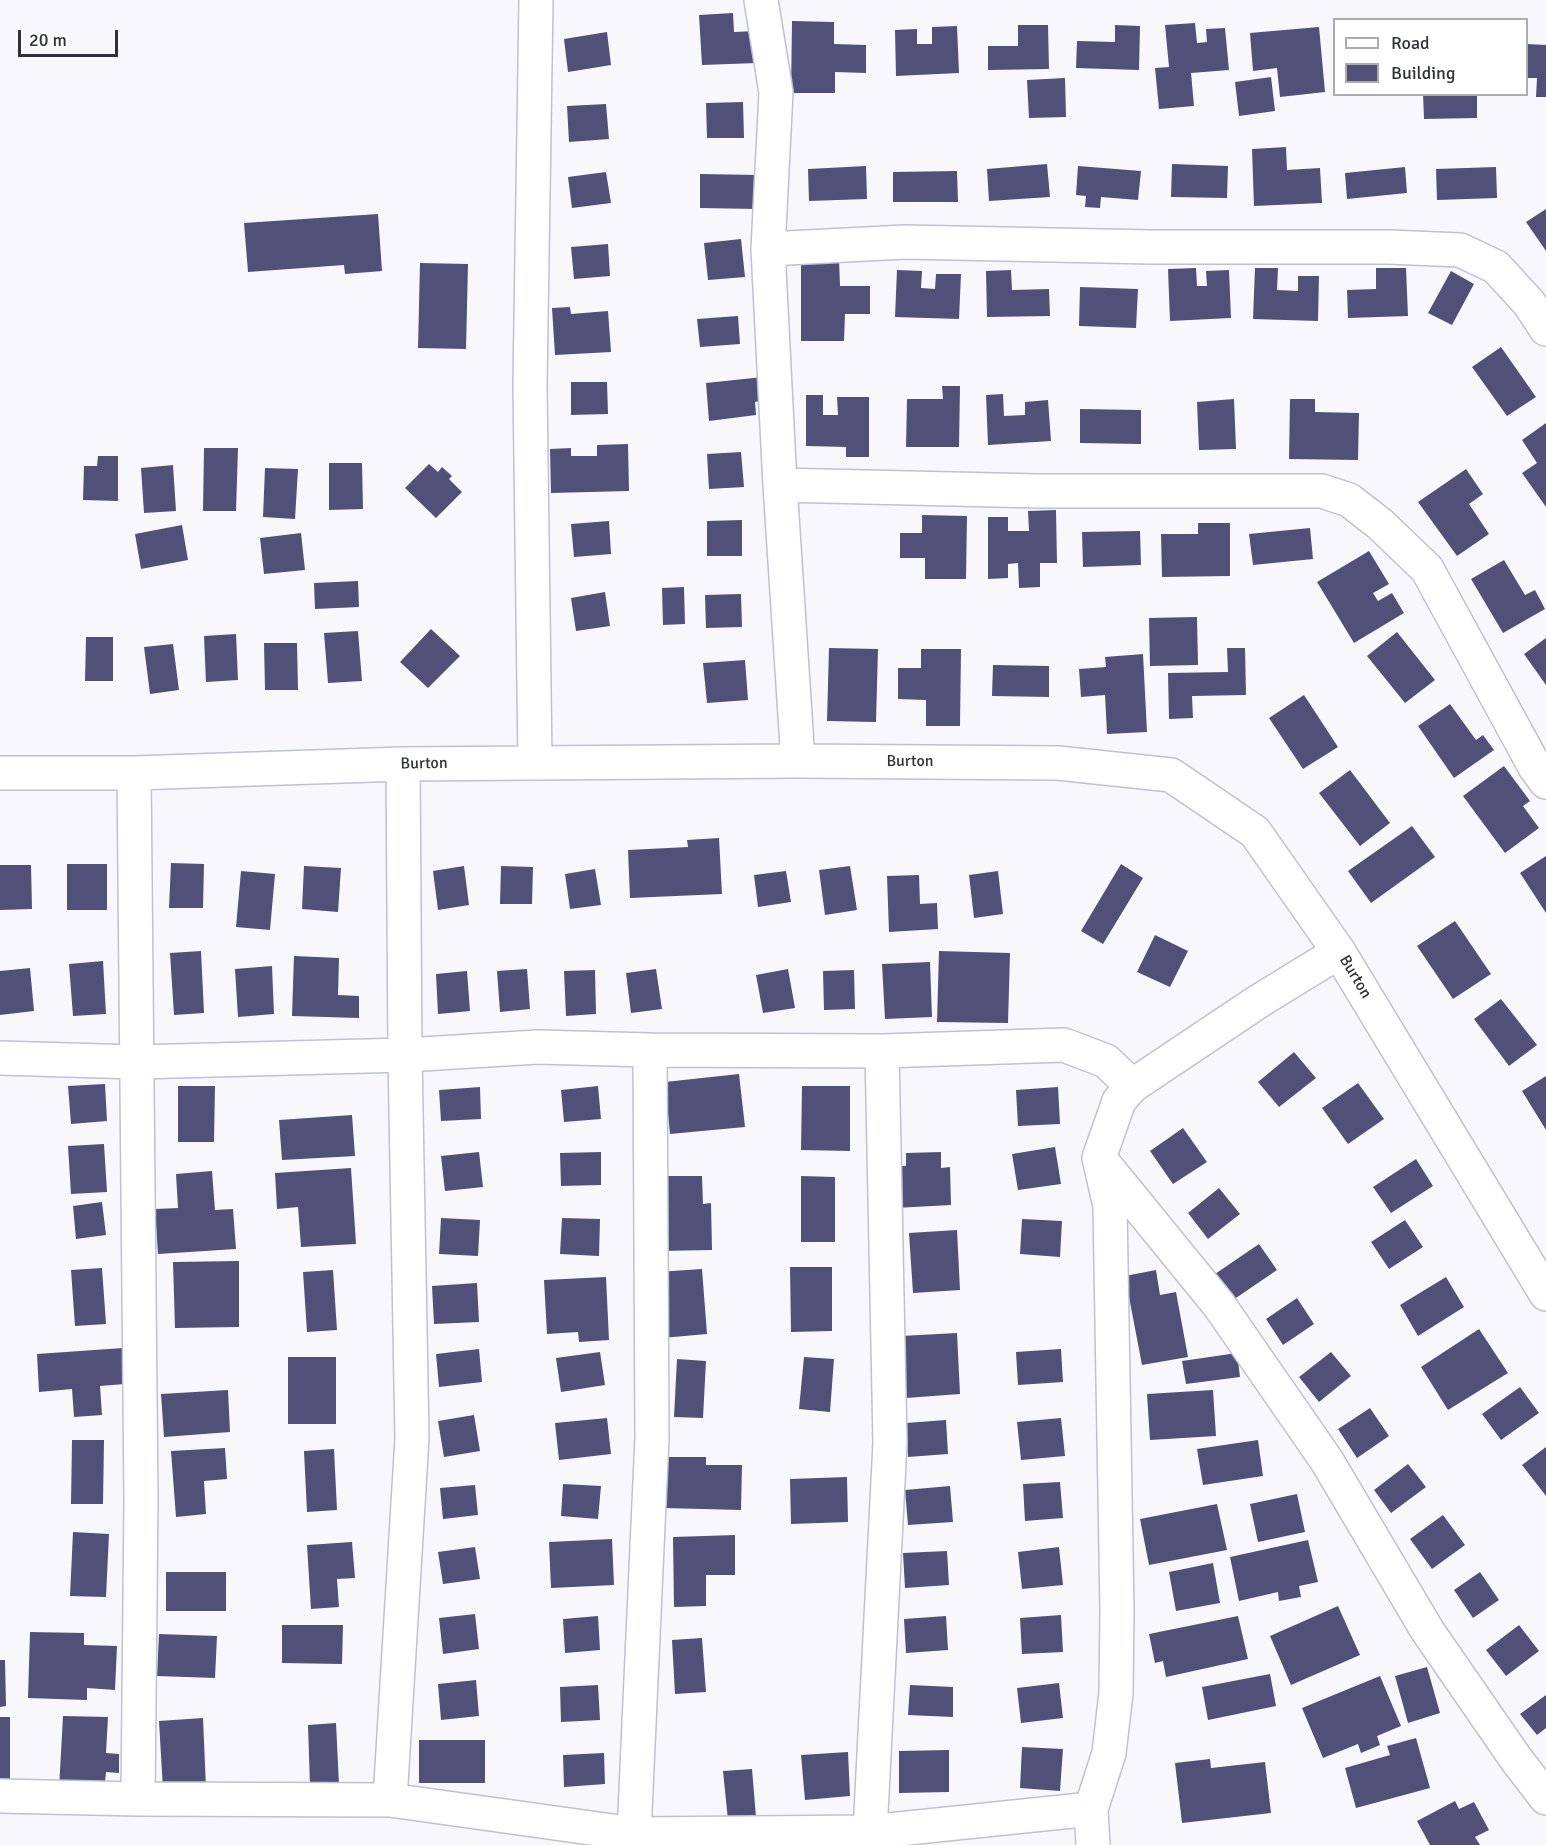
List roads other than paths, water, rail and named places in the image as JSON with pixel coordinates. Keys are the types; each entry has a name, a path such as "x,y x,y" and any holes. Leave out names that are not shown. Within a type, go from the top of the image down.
{"street":[{"path":"535,763 530,385 536,0"},
{"path":"761,0 776,92 768,249 780,485 798,761"},
{"path":"768,249 905,242 1152,247 1389,247 1460,250 1496,267 1529,303 1546,329"},
{"path":"780,485 1038,490 1322,491 1348,500 1380,524 1427,569 1534,766 1546,782"},
{"name":"Burton","path":"0,772 134,773 403,764 798,761 1058,763 1171,775 1255,832 1339,952 1546,1294"},
{"path":"390,1800 412,1438 405,1054 403,764"},
{"path":"134,773 141,1500 138,1799"},
{"path":"1093,1845 1091,1809 1109,1752 1116,1694 1117,1634 1110,1206 1099,1158 1119,1101 1132,1086 1259,1001 1339,952"},
{"path":"0,1058 136,1062 405,1054 538,1047 882,1051 1064,1045 1106,1061 1132,1086"},
{"path":"634,1833 652,1437 650,1050"},
{"path":"870,1832 890,1443 882,1051"},
{"path":"1099,1158 1220,1305 1327,1461 1427,1630 1516,1759 1546,1798"},
{"path":"0,1796 390,1800 634,1833 870,1832 1091,1809"}]}
